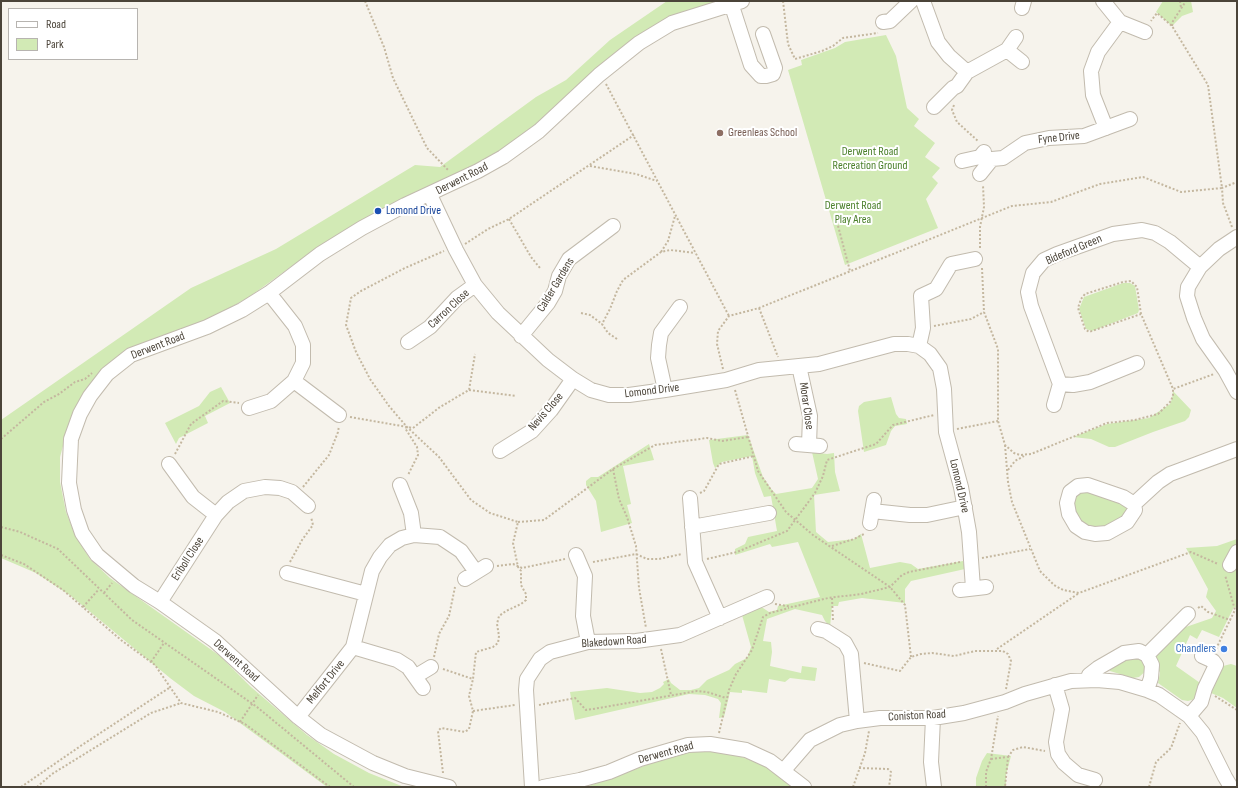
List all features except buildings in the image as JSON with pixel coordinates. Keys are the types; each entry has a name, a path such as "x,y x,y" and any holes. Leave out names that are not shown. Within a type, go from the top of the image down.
{"street":[{"path":"883,22 890,21 911,1"},
{"path":"923,1 934,34 946,58 966,72"},
{"path":"1104,1 1120,22 1140,30"},
{"name":"Derwent Road","path":"446,786 405,776 373,764 321,735 264,687 215,641 120,576 97,554 82,533 74,510 69,483 71,440 80,414 90,396 107,374 131,355 207,327 242,310 269,293 320,254 362,228 503,157 539,131 599,75 628,51 672,23 737,2"},
{"path":"737,2 751,65 761,76 773,74 775,68 764,34"},
{"path":"1106,128 1092,95 1091,71 1098,52 1120,22"},
{"path":"934,107 953,88 957,86 966,72 1007,50 1016,37"},
{"path":"1007,50 1022,62"},
{"name":"Fyne Drive","path":"962,161 980,157 985,154 1003,158 1025,143 1036,140 1084,136 1125,120"},
{"path":"980,174 985,154"},
{"name":"Lomond Drive","path":"430,195 455,249 475,285 498,313 548,360 573,379 591,390 609,395 629,395 729,379 759,370 819,364 894,344 919,346 930,354 940,368 944,388 946,432 961,487 969,532 973,588"},
{"name":"Calder Gardens","path":"521,336 548,303 555,291 559,276 569,259 593,234 613,226"},
{"name":"Bideford Green","path":"1060,384 1031,306 1028,292 1033,273 1039,265 1057,254 1112,234 1142,230 1155,233 1170,242 1200,266"},
{"path":"1237,237 1219,248 1200,266 1188,287 1187,296 1203,339 1225,370 1237,392"},
{"path":"919,346 923,328 921,296 936,289 951,264 979,257"},
{"name":"Carron Close","path":"408,342 426,336 430,327 457,298 475,285"},
{"path":"249,408 271,401 294,381 303,362 303,345 295,326 269,293"},
{"path":"665,390 658,358 661,321 680,307"},
{"name":"Morar Close","path":"800,366 810,416 808,445"},
{"path":"1054,405 1060,384 1073,385 1090,382 1130,370"},
{"name":"Nevis Close","path":"500,451 519,447 551,410 573,379"},
{"path":"294,381 339,415"},
{"path":"1134,504 1123,496 1088,485 1078,486 1070,492 1067,503 1069,514 1076,526 1085,532 1095,534 1107,533 1127,522 1134,510 1134,504 1158,482 1170,474 1237,449"},
{"path":"169,464 193,497 216,515"},
{"path":"401,485 411,513 414,535"},
{"name":"Eriboll Close","path":"160,602 216,515 228,502 244,491 265,487 280,488 292,492 308,506"},
{"path":"690,498 695,562 720,618"},
{"path":"872,511 910,515 927,515 965,507"},
{"path":"692,528 769,513"},
{"name":"Melfort Drive","path":"298,717 353,647 372,572 380,557 390,545 402,538 414,535 440,537 461,551 476,573"},
{"path":"576,555 585,576 583,616 588,642"},
{"path":"288,572 366,594"},
{"name":"Blakedown Road","path":"532,787 526,706 527,678 540,659 557,649 588,642 654,639 680,635 767,597"},
{"path":"1147,655 1188,614"},
{"path":"818,629 826,631 845,643 853,661 856,721"},
{"path":"353,647 397,660 408,667 416,676 423,688"},
{"path":"1088,680 1089,675 1098,668 1124,654 1139,651 1147,655 1152,665 1151,678 1147,690"},
{"path":"1186,714 1201,702 1205,688 1216,665 1213,661 1202,656"},
{"path":"416,676 432,666"},
{"name":"Coniston Road","path":"784,770 810,740 828,730 856,721 871,719 933,718 1001,703 1055,685 1088,680 1120,682 1147,690 1159,695 1186,714 1203,733 1225,777 1232,787"},
{"path":"1055,685 1062,709 1056,742 1058,754 1064,763 1078,775 1095,780"},
{"path":"933,718 931,762 934,787"},
{"name":"Derwent Road","path":"543,787 580,780 609,772 640,759 688,744 718,744 746,750 770,761 784,770 804,787"}],"path":[{"path":"365,1 384,47 393,78 427,148 446,167 456,182"},
{"path":"783,1 788,44 795,60 833,46 843,38 884,33 883,22"},
{"path":"1180,1 1181,8"},
{"path":"1172,26 1173,21 1186,1"},
{"path":"1157,13 1172,26 1208,85 1223,203 1237,237"},
{"path":"599,75 610,88 657,181 729,316"},
{"path":"955,103 952,110 953,116 957,122 983,146 985,154"},
{"path":"634,135 509,219 488,229 455,249 405,268 361,290 351,298 347,310 346,325 356,352 370,379 389,406 407,427 439,457 470,500 490,513 518,522 544,520 614,469 654,445 707,438 722,441 748,437"},
{"path":"590,166 636,174 657,181"},
{"path":"980,174 985,179 983,193 984,207 979,239 979,257 984,312 998,349 998,421 1005,446 1012,502 1040,571 1054,585 1063,590 1079,593"},
{"path":"911,657 906,605 890,587 795,520 786,512 758,471 717,344 718,331 729,316 758,308 1012,206 1051,202 1100,184 1143,177 1181,192 1222,188 1237,182"},
{"path":"602,324 610,309 616,291 623,280 661,252 668,240 676,216"},
{"path":"509,219 531,257 540,268"},
{"path":"837,222 850,270"},
{"path":"661,252 670,250 695,253"},
{"path":"1007,471 1015,461 1024,455 1107,423 1135,420 1158,414 1171,401 1173,389 1141,314 1136,284 1131,281 1123,282 1085,294 1081,299 1078,308 1085,329 1089,332 1141,314"},
{"path":"758,308 782,368"},
{"path":"581,312 590,315 602,324 608,333 617,339"},
{"path":"923,328 971,319 984,312"},
{"path":"469,390 475,354"},
{"path":"1173,389 1225,370"},
{"path":"1,439 44,402 59,394 75,382 85,379 91,373 99,372 107,374"},
{"path":"292,492 305,486 329,455 338,432 339,415 413,428 440,407 469,390 516,396"},
{"path":"169,464 191,424 223,401 237,402 249,408"},
{"path":"695,562 737,552 787,531 815,493 823,476 827,460 876,444 893,425 945,413"},
{"path":"946,432 998,421"},
{"path":"401,485 418,455 417,447 406,428 407,427"},
{"path":"1005,446 1014,453 1024,455"},
{"path":"690,498 704,491 720,464 754,456"},
{"path":"614,469 619,498 636,546 638,588 671,695"},
{"path":"288,572 291,559 313,525 308,506"},
{"path":"832,546 863,536 872,511"},
{"path":"446,786 438,731 441,728 465,732 469,729 473,711 469,696 473,679 476,652 493,647 498,643 499,636 497,624 499,616 526,600 526,594 521,585 521,571 518,567 513,543 518,522"},
{"path":"1,527 20,532 58,549 132,620 252,703 354,787"},
{"path":"996,650 1079,593 1192,552 1231,561 1236,610 1230,620 1208,612 1201,606 1188,614"},
{"path":"1,555 24,564 63,590 121,640 155,665 181,703"},
{"path":"473,679 432,666 439,634 449,616 458,576 476,573"},
{"path":"718,744 726,698 736,674 752,650 763,617 770,613 828,598 861,594 890,587"},
{"path":"83,607 100,588"},
{"path":"767,597 777,606 793,608"},
{"path":"151,662 164,643"},
{"path":"853,661 900,671 911,657 927,653 954,656 975,651 996,650 1003,651 1008,654 1011,661 1001,703 991,759 986,772 986,787"},
{"path":"240,722 264,687"},
{"path":"21,787 82,744 170,688"},
{"path":"473,711 519,704 526,706 575,698 586,710 697,691 711,693 726,698"},
{"path":"36,787 52,774 151,713 181,703 218,712 240,722 330,787"},
{"path":"1149,787 1156,762 1171,748 1186,714"},
{"path":"853,787 865,753 871,719"},
{"path":"1005,787 1008,757 1013,750 1023,748 1058,754"},
{"path":"991,759 1008,757"},
{"path":"859,768 888,769 892,772 889,787"}],"green space":[{"path":"667,1 718,1 688,11 537,126 472,169 317,248 249,297 226,310 195,325 142,343 113,360 100,373 66,435 60,457 60,482 66,512 75,535 90,559 110,578 220,656 251,687 307,735 334,754 369,773 404,787 327,787 225,712 194,696 71,596 36,573 1,558 1,420 191,288 276,249 415,165 440,167 536,97 566,80 610,40"},
{"path":"1163,1 1191,1 1193,12 1182,16 1172,26 1156,12"},
{"name":"Derwent Road Recreation Ground","path":"886,35 896,56 907,108 919,119 914,126 935,143 925,157 940,168 932,177 938,183 926,199 938,228 845,265 788,70 802,65 801,60 835,48 845,42"},
{"path":"1123,283 1130,283 1135,286 1139,310 1138,313 1092,331 1086,329 1079,309 1084,297"},
{"path":"221,387 230,403 205,416 208,423 179,438 176,444 165,423 199,406 210,392"},
{"path":"1173,391 1191,410 1189,417 1185,421 1115,447 1109,447 1091,439 1073,437 1107,424 1149,418 1170,404"},
{"path":"891,397 896,414 899,418 906,419 907,424 895,426 891,431 886,445 864,452 858,411 859,406 864,402"},
{"path":"748,435 763,477 776,494 812,488 818,479 812,452 827,454 834,453 835,472 840,491 814,495 816,532 828,542 854,539 861,534 870,568 900,562 911,564 918,569 963,561 965,569 911,581 905,589 905,603 862,598 839,602 838,606 832,606 830,627 822,615 795,609 767,619 763,641 771,642 772,652 770,666 801,673 802,666 817,668 815,681 790,678 785,682 769,679 767,693 742,690 742,693 730,692 724,717 719,718 721,703 718,699 705,695 689,694 575,720 570,692 607,688 640,693 652,692 660,688 664,684 663,682 669,679 671,683 680,690 699,688 707,680 729,670 735,664 747,658 751,647 742,615 756,607 763,608 769,612 777,610 778,606 820,597 798,542 772,547 770,544 735,555 735,549 745,544 748,537 777,531 771,496 764,497 755,473 752,456 722,462 715,468 713,463 709,440"},
{"path":"649,444 654,460 623,466 631,504 627,505 632,523 601,532 596,501 586,485 586,481 591,477 598,477"},
{"path":"1086,491 1124,503 1128,508 1122,520 1103,528 1095,529 1084,525 1075,514 1074,502 1078,494"},
{"path":"1237,539 1237,608 1234,607 1219,637 1202,630 1197,639 1190,635 1176,666 1203,685 1195,699 1188,701 1182,700 1158,683 1160,673 1153,656 1183,628 1212,618 1216,611 1206,597 1208,589 1186,548 1217,546"},
{"path":"1141,655 1148,669 1139,677 1133,678 1110,671 1109,668 1115,662"},
{"path":"1231,664 1237,666 1237,708 1223,698 1211,693 1223,666"},
{"path":"709,750 730,753 766,766 795,787 586,787 644,766 664,756"},
{"path":"987,753 1011,756 1006,775 1006,787 976,787 976,778 982,761"}],"place":[{"name":"Greenleas School","path":"720,133"},
{"name":"Lomond Drive","path":"378,211"},
{"name":"Chandlers","path":"1224,649"}],"park label":[{"name":"Derwent Road Play Area","path":"853,213"}]}
